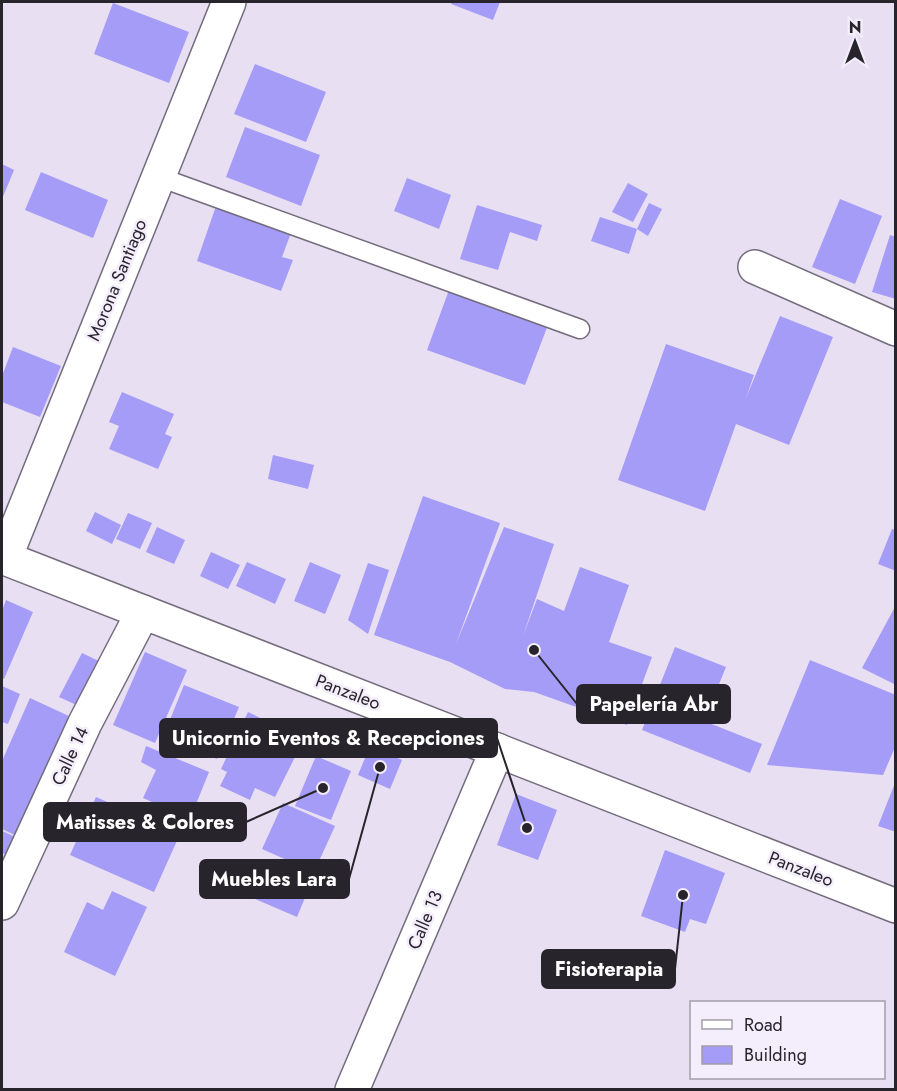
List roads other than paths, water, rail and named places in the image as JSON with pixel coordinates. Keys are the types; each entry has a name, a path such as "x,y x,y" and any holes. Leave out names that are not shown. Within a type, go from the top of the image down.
{"street":[{"name":"Morona Santiago","path":"3,557 229,2"},
{"path":"755,267 896,329"},
{"name":"Panzaleo","path":"3,557 896,906"},
{"name":"Calle 14","path":"2,903 85,723 143,612"},
{"name":"Calle 13","path":"352,1089 497,750"}],"lane":[{"path":"159,177 580,329"}],"place":[{"name":"Papelería Abr","path":"534,650"},
{"name":"Muebles Lara","path":"380,767"},
{"name":"Matisses & Colores","path":"323,788"},
{"name":"Unicornio Eventos & Recepciones","path":"527,828"},
{"name":"Fisioterapia","path":"683,895"}]}
